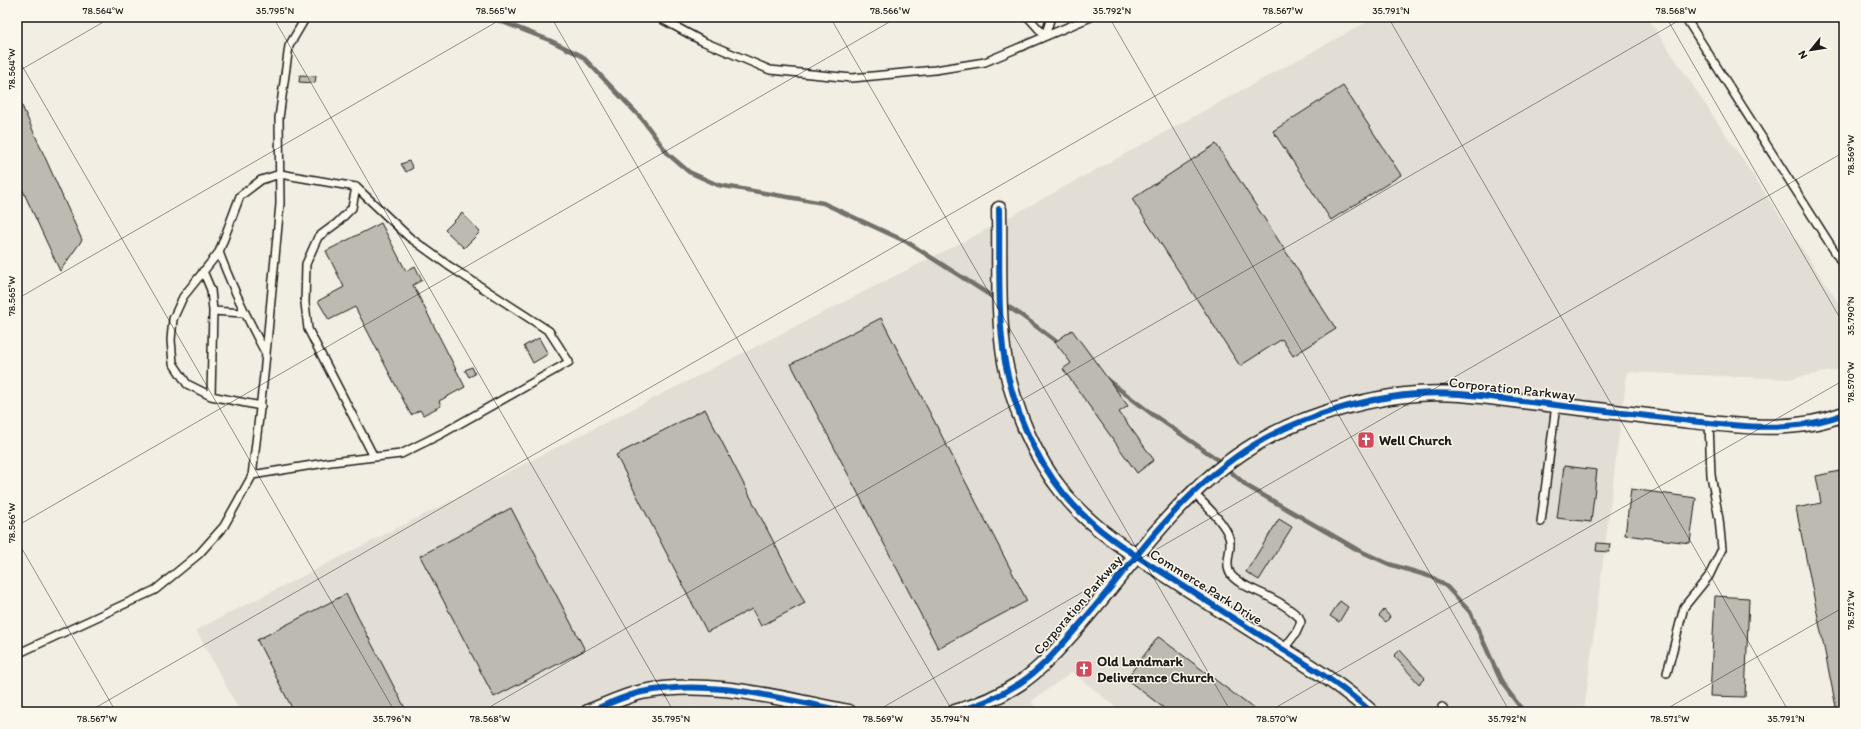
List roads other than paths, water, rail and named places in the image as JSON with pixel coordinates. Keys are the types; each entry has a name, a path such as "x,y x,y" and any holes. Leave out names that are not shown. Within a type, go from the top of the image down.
{"street":[{"name":"Commerce Park Drive","path":"999,209 1001,321 1005,361 1015,403 1020,416 1046,468 1064,494 1095,526 1137,557 1313,669 1371,712"},
{"name":"Corporation Parkway","path":"955,712 972,708 996,697 1019,684 1035,672 1092,611 1193,493 1220,469 1247,450 1306,420 1343,407 1375,400 1417,394 1459,393 1709,423 1770,427 1811,423 1844,414"},
{"path":"588,712 641,692 694,687 734,689 849,712"}],"lane":[{"path":"17,654 154,590 199,554 224,526 252,475 261,406 280,204 279,118 289,46 306,17"},
{"path":"658,17 702,41 770,70 852,78 935,70 985,62 1091,17"},
{"path":"1028,17 1044,36"},
{"path":"1044,36 1051,17"},
{"path":"1685,17 1844,266"},
{"path":"252,475 331,462 401,454 443,433 569,362 549,331 449,266 409,237 356,187 280,174 261,180 240,196 219,252 183,297 173,319 171,340 173,363 187,384 211,396 261,406"},
{"path":"356,187 352,208 338,223 318,237 306,264 305,303 308,329 374,457"},
{"path":"219,252 243,313 266,354"},
{"path":"203,271 211,290 213,311 211,396"},
{"path":"213,311 243,313"},
{"path":"1541,522 1556,405"},
{"path":"1667,673 1684,607 1709,576 1722,550 1712,475 1709,423"},
{"path":"1193,493 1207,506 1225,529 1230,541 1227,558 1229,571 1232,576 1241,583 1273,599 1300,617 1301,622 1296,634 1283,650"}],"waterway":[{"path":"490,17 549,40 582,56 642,119 668,154 689,172 718,185 823,203 907,242 1021,315 1061,345"},
{"path":"1106,379 1152,414 1214,457 1247,486 1358,550 1389,564 1432,577 1447,587 1470,612 1502,683 1524,712"}],"place":[{"name":"Well Church","path":"1366,440"},
{"name":"Old Landmark Deliverance Church","path":"1084,669"}]}
